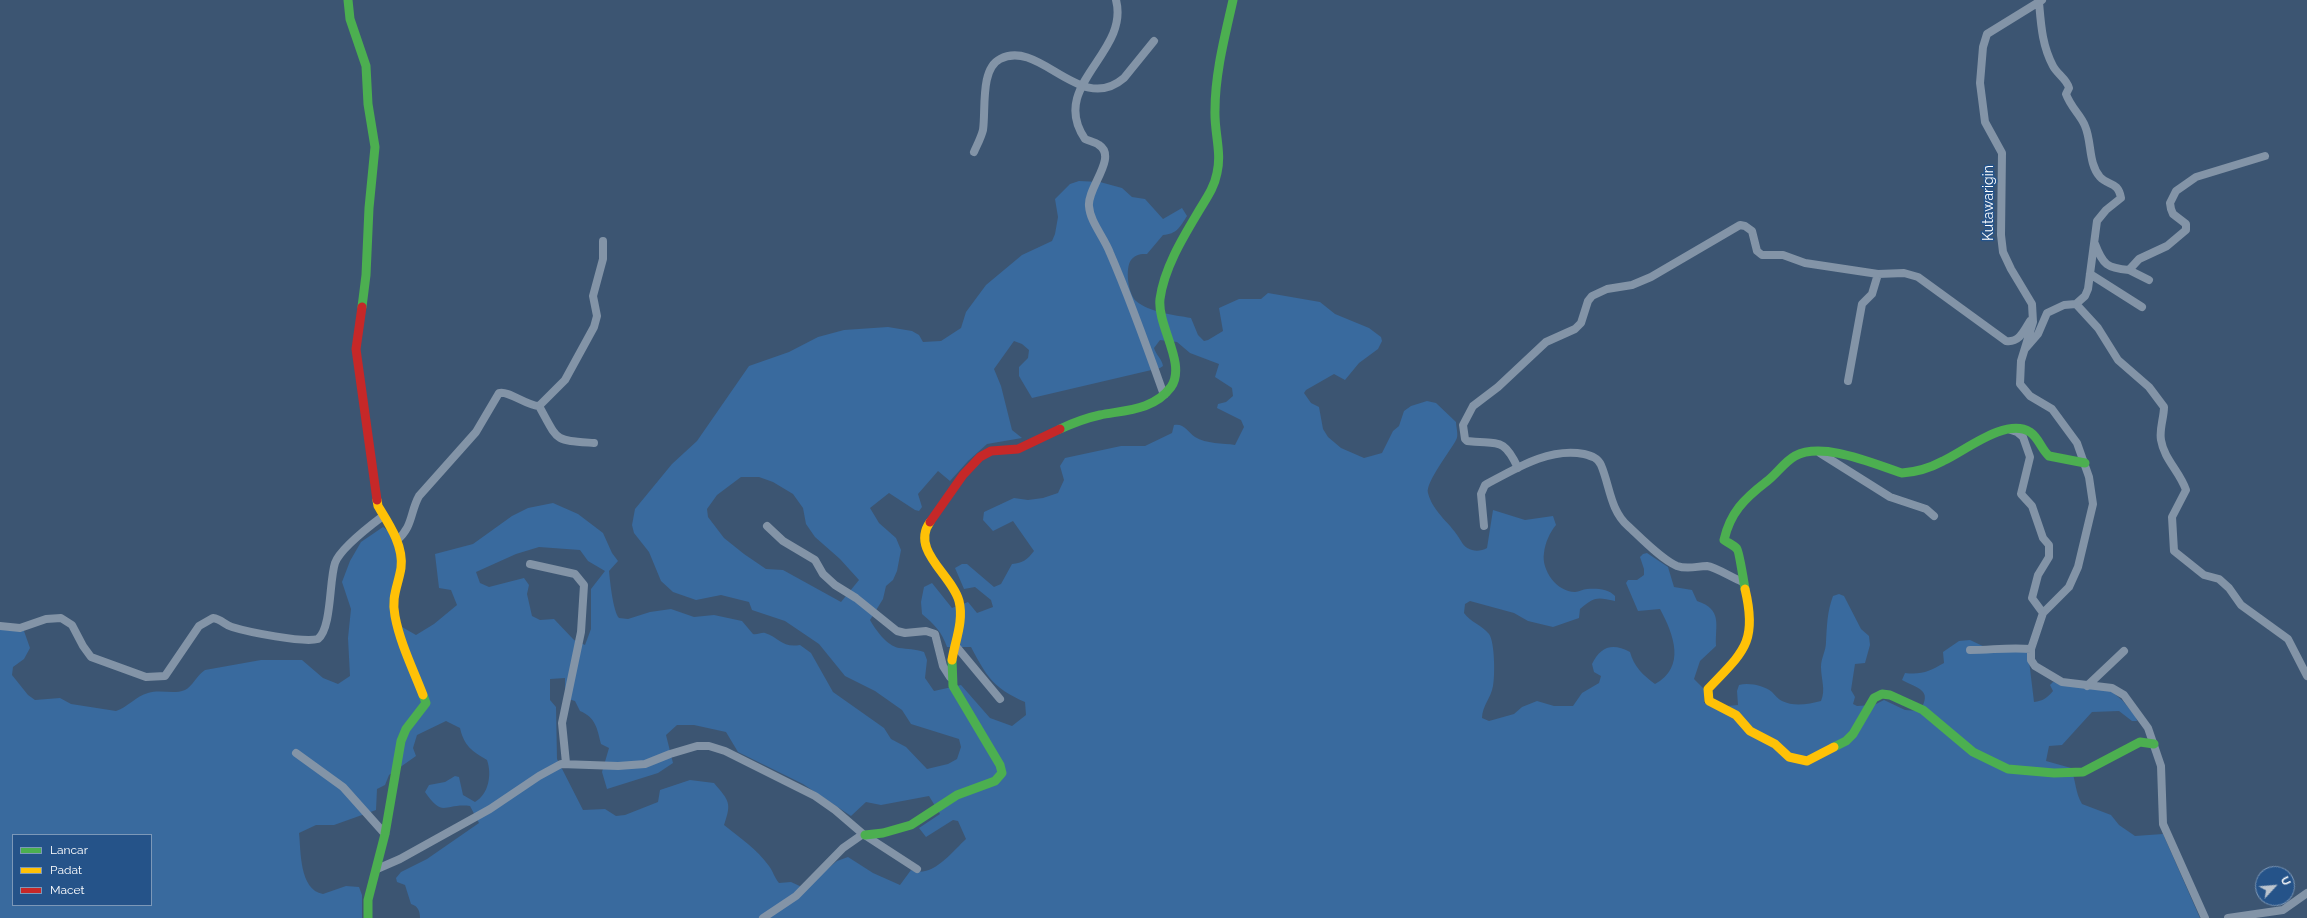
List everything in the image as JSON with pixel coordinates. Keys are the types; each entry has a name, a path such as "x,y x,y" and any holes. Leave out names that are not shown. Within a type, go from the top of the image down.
{"street":[{"path":"348,0 350,18 366,66 368,104 375,147 369,208 366,275 356,349 372,476 378,506 392,528 397,540 400,568 394,590 395,616 408,658 426,703 406,729 401,741 385,834 368,900 368,918"},
{"path":"1116,0 1118,22 1082,86 1074,107 1074,116 1085,139 1099,145 1106,157 1090,196 1088,204 1090,213 1110,251 1164,395"},
{"path":"950,677 951,657 960,622 959,602 952,587 930,556 924,535 925,529 970,467 986,453 1018,450 1074,422 1104,414 1125,413 1138,410 1164,395 1173,384 1177,374 1176,364 1162,326 1159,308 1162,292 1186,235 1216,181 1219,162 1214,102 1233,0"},
{"path":"2023,351 2038,334 2047,313 2064,305 2076,304 2087,293 2097,221 2106,210 2119,201 2120,192 2114,184 2101,178 2090,154 2085,124 2071,106 2066,94 2069,86 2053,66 2043,41 2040,1"},
{"name":"Kutawarigin","path":"2033,312 2032,304 2010,269 2003,252 2001,235 2002,153 1986,122 1980,83 1983,47 1987,34 2040,1"},
{"path":"974,152 983,130 987,76 992,66 999,59 1018,55 1029,58 1062,77 1082,86 1102,87 1120,82 1154,41"},
{"path":"2129,270 2139,259 2167,246 2186,230 2186,224 2174,214 2171,209 2170,203 2176,191 2196,177 2265,156"},
{"path":"1518,468 1511,452 1500,443 1467,441 1463,436 1463,425 1473,406 1498,387 1546,342 1575,329 1581,323 1588,301 1592,296 1607,289 1632,285 1651,277 1740,225 1745,226 1752,231 1757,251 1762,255 1783,255 1805,263 1878,274 1904,273 1918,277 2006,341 2014,341 2019,338 2033,312"},
{"path":"539,406 565,380 594,327 597,316 593,296 603,259 603,241"},
{"path":"2094,242 2104,262 2109,267 2129,270 2150,280"},
{"path":"1848,380 1862,304 1872,294 1878,274"},
{"path":"2090,274 2142,307"},
{"path":"2076,304 2098,328 2118,360 2149,387 2164,406 2161,440 2164,453 2183,480 2186,490 2172,517 2174,551 2204,576 2219,579 2229,588 2241,605 2288,639 2307,676"},
{"path":"2033,312 2033,322 2023,351 2019,374 2020,384 2023,391 2052,409 2077,443 2085,463 2093,504 2078,567 2069,587 2043,613 2031,649 2031,660 2035,666 2049,676 2062,682 2087,686 2102,685 2112,688 2124,696 2148,728 2161,766 2163,824 2205,918"},
{"path":"397,540 410,525 413,506 419,496 476,432 500,393 505,392 532,405 539,406"},
{"path":"539,406 557,437 562,440 594,443"},
{"path":"2085,463 2069,459 2052,458 2048,456 2039,439 2031,432 2023,429 2008,429 1991,435 1933,466 1911,473 1902,474 1837,454 1817,451 1796,456 1776,476 1745,498 1732,515 1727,525 1724,540 1737,549 1740,554 1739,563 1744,582 1751,625 1747,643 1742,653 1708,689 1709,701 1720,709 1736,715 1750,731 1776,744 1789,757 1807,761 1846,741 1853,734 1874,698 1882,694 1890,695 1923,710 1973,752 2008,769 2054,773 2083,772 2094,768 2140,742 2154,744"},
{"path":"2008,429 2020,433 2028,451 2030,459 2021,494 2032,506 2043,538 2049,545 2049,557 2038,575 2032,598 2043,613"},
{"path":"1817,451 1890,497 1926,510 1934,516"},
{"path":"1484,526 1482,511 1483,487 1518,468 1557,453 1592,456 1601,465 1613,505 1626,525 1664,558 1677,566 1687,568 1708,566 1744,582"},
{"path":"0,626 20,628 46,619 61,618 72,625 83,646 92,657 108,665 150,678 165,676 199,626 213,618 233,628 250,630 265,636 306,641 318,640 325,628 336,561 357,536 383,516"},
{"path":"763,918 796,896 843,848 864,834 883,833 911,825 957,795 995,781 1002,773 1000,765 960,699 950,677 942,666 935,634 926,631 905,633 896,631 856,598 835,585 823,574 815,560 783,541 767,526"},
{"path":"530,564 575,574 584,585 581,632 562,723 566,763"},
{"path":"955,645 1000,699"},
{"path":"1970,650 1992,650 2000,647 2031,649"},
{"path":"2087,686 2124,651"},
{"path":"377,869 400,859 490,810 539,776 566,763 618,766 645,764 697,746 709,746 725,751 815,796 864,834 917,869"},
{"path":"296,753 343,787 385,834"},
{"path":"2228,918 2283,910 2307,893"}],"shaded area":[{"path":"1079,181 1100,182 1122,188 1132,197 1145,199 1163,219 1182,208 1187,216 1178,229 1172,233 1163,235 1147,254 1137,255 1131,260 1128,269 1128,281 1133,298 1141,305 1170,314 1191,318 1198,335 1204,341 1223,331 1219,308 1239,299 1261,299 1268,293 1320,302 1335,314 1369,328 1381,337 1382,341 1378,349 1359,363 1345,380 1334,374 1306,390 1304,393 1311,403 1319,407 1323,429 1328,437 1341,448 1364,458 1382,453 1393,431 1399,426 1404,411 1411,406 1427,401 1436,403 1456,422 1457,438 1434,474 1428,488 1428,493 1434,507 1453,529 1463,544 1469,549 1476,551 1487,548 1493,510 1525,520 1553,516 1556,525 1547,542 1544,560 1545,566 1552,579 1556,584 1568,591 1578,592 1586,589 1606,590 1615,596 1615,601 1604,599 1593,600 1580,609 1579,618 1553,627 1528,621 1514,613 1470,601 1465,604 1464,613 1469,619 1489,634 1492,644 1494,682 1483,710 1482,718 1489,721 1514,714 1522,707 1537,701 1554,706 1573,706 1582,693 1599,683 1601,676 1594,672 1592,664 1595,658 1607,648 1618,647 1630,652 1634,662 1640,670 1655,684 1665,677 1671,669 1674,660 1674,650 1673,640 1665,619 1660,609 1638,611 1626,583 1628,580 1637,580 1644,575 1644,569 1640,557 1643,554 1647,553 1668,567 1674,587 1692,590 1697,601 1711,609 1714,613 1716,619 1716,646 1700,661 1694,679 1704,689 1704,703 1727,706 1738,705 1737,691 1739,685 1743,684 1757,685 1765,688 1781,700 1791,704 1821,701 1823,689 1821,664 1826,645 1828,613 1833,596 1839,594 1844,596 1861,629 1869,636 1870,645 1865,663 1855,664 1851,690 1855,697 1853,704 1857,706 1874,705 1884,700 1905,710 1920,711 1924,704 1924,694 1918,688 1902,680 1905,673 1926,672 1944,663 1943,652 1959,641 1970,640 1987,648 2028,652 2034,702 2042,700 2053,691 2050,685 2053,682 2110,690 2123,701 2136,717 2137,721 2132,721 2119,711 2092,712 2062,745 2049,746 2046,761 2071,768 2082,804 2111,815 2119,825 2135,836 2163,834 2200,918 420,918 418,909 411,904 405,885 397,882 396,878 401,872 427,859 479,823 470,806 440,808 425,792 429,785 445,782 455,776 459,777 463,795 475,802 480,798 486,789 489,777 487,760 477,754 466,744 460,728 446,721 417,735 413,748 416,756 389,775 385,785 377,789 376,810 334,825 316,825 299,833 301,859 305,877 309,885 315,891 323,894 346,886 359,887 362,895 362,918 0,918 0,627 14,628 24,631 30,648 24,659 13,667 12,675 28,695 35,700 60,698 71,704 116,711 144,694 185,690 205,670 261,660 302,660 323,678 338,684 350,676 348,638 351,609 342,582 350,561 361,542 383,527 390,534 397,557 398,572 395,623 416,635 434,624 457,605 451,590 439,588 435,554 473,544 512,516 528,508 553,503 578,514 603,533 612,553 618,561 609,571 613,603 619,618 628,619 650,612 671,609 694,617 714,615 742,621 753,634 765,633 785,644 794,646 800,645 811,653 833,692 884,728 891,739 906,747 927,769 948,764 957,759 961,747 959,739 911,724 902,710 875,691 845,676 819,644 785,621 752,610 749,602 721,595 696,600 673,592 661,581 649,552 634,533 632,525 635,509 672,464 697,441 749,366 789,352 818,337 844,330 888,327 912,331 919,335 923,342 941,341 961,328 966,312 986,285 1022,255 1052,241 1055,234 1058,217 1055,199 1070,184","holes":["1160,340 1177,342 1190,353 1219,364 1215,377 1232,388 1233,396 1226,402 1218,404 1217,408 1241,420 1244,427 1235,445 1204,441 1195,437 1181,425 1174,425 1172,433 1145,446 1121,446 1065,458 1060,466 1064,480 1058,493 1043,498 1028,500 1014,498 984,512 983,520 993,531 1013,521 1034,551 1029,557 1019,563 1012,564 1001,584 994,587 967,564 962,564 955,568 964,589 975,587 991,600 993,607 977,613 968,602 952,608 932,583 924,587 921,602 922,614 937,629 943,637 947,647 971,647 992,680 1005,692 1025,702 1026,715 1012,726 990,718 961,685 934,691 925,678 927,660 924,652 895,647 886,641 870,620 883,599 886,586 893,580 897,571 901,550 896,538 879,523 870,508 889,493 915,510 919,511 922,507 918,494 938,471 950,481 968,461 987,444 1022,438 1012,430 1001,386 994,369 1014,341 1022,344 1029,350 1028,358 1019,367 1019,376 1032,398 1160,368 1163,366 1154,348","741,477 759,477 773,482 793,494 803,508 806,524 815,537 840,559 859,580 841,602 783,570 766,569 724,538 708,517 707,509 717,495","539,547 580,550 588,561 605,571 591,589 591,629 585,645 574,640 554,619 540,620 532,616 527,594 529,585 524,578 489,587 480,583 476,572 516,554","565,678 565,698 575,701 580,711 593,720 597,728 601,744 609,748 602,772 607,789 658,773 673,763 666,735 677,725 694,725 726,732 738,752 803,784 851,816 866,802 881,805 929,796 940,814 919,828 926,837 953,820 958,821 966,839 948,857 934,868 919,872 911,870 900,885 873,873 848,857 837,861 804,888 791,882 779,883 759,854 724,825 728,811 728,802 714,783 690,780 660,790 658,802 625,815 616,816 605,809 583,810 557,759 556,707 550,700 550,679"]}],"traffic: fast":[{"path":"348,0 350,19 366,66 368,104 375,147 369,208 366,275 362,307"},
{"path":"1060,429 1100,415 1148,405 1164,395 1171,387 1175,378 1176,367 1174,356 1160,310 1160,299 1165,277 1174,255 1216,179 1219,158 1215,118 1215,96 1221,55 1233,0"},
{"path":"1745,589 1738,551 1733,545 1724,540 1730,522 1739,507 1758,488 1795,456 1806,452 1834,452 1902,473 1913,472 1938,463 1974,443 1998,432 2009,429 2020,429 2033,434 2049,456 2085,463"},
{"path":"865,835 883,833 911,825 957,795 995,781 1002,773 1000,765 953,686 952,660"},
{"path":"1834,747 1846,741 1853,734 1874,698 1882,694 1890,695 1923,710 1973,752 2008,769 2054,773 2083,772 2140,742 2154,744"},
{"path":"368,918 368,900 385,834 401,741 406,729 426,703 423,695"}],"traffic: slow":[{"path":"377,500 378,506 387,520 398,543 401,568 395,592 395,616 403,646 423,695"},
{"path":"930,522 925,532 925,542 934,562 955,591 959,601 960,623 952,660"},
{"path":"1745,589 1749,607 1750,622 1748,635 1739,655 1708,689 1709,701 1736,715 1750,731 1775,744 1789,757 1807,761 1834,747"}],"traffic: jam":[{"path":"362,307 356,349 377,500"},
{"path":"930,522 963,475 980,457 991,451 1018,449 1060,429"}]}
